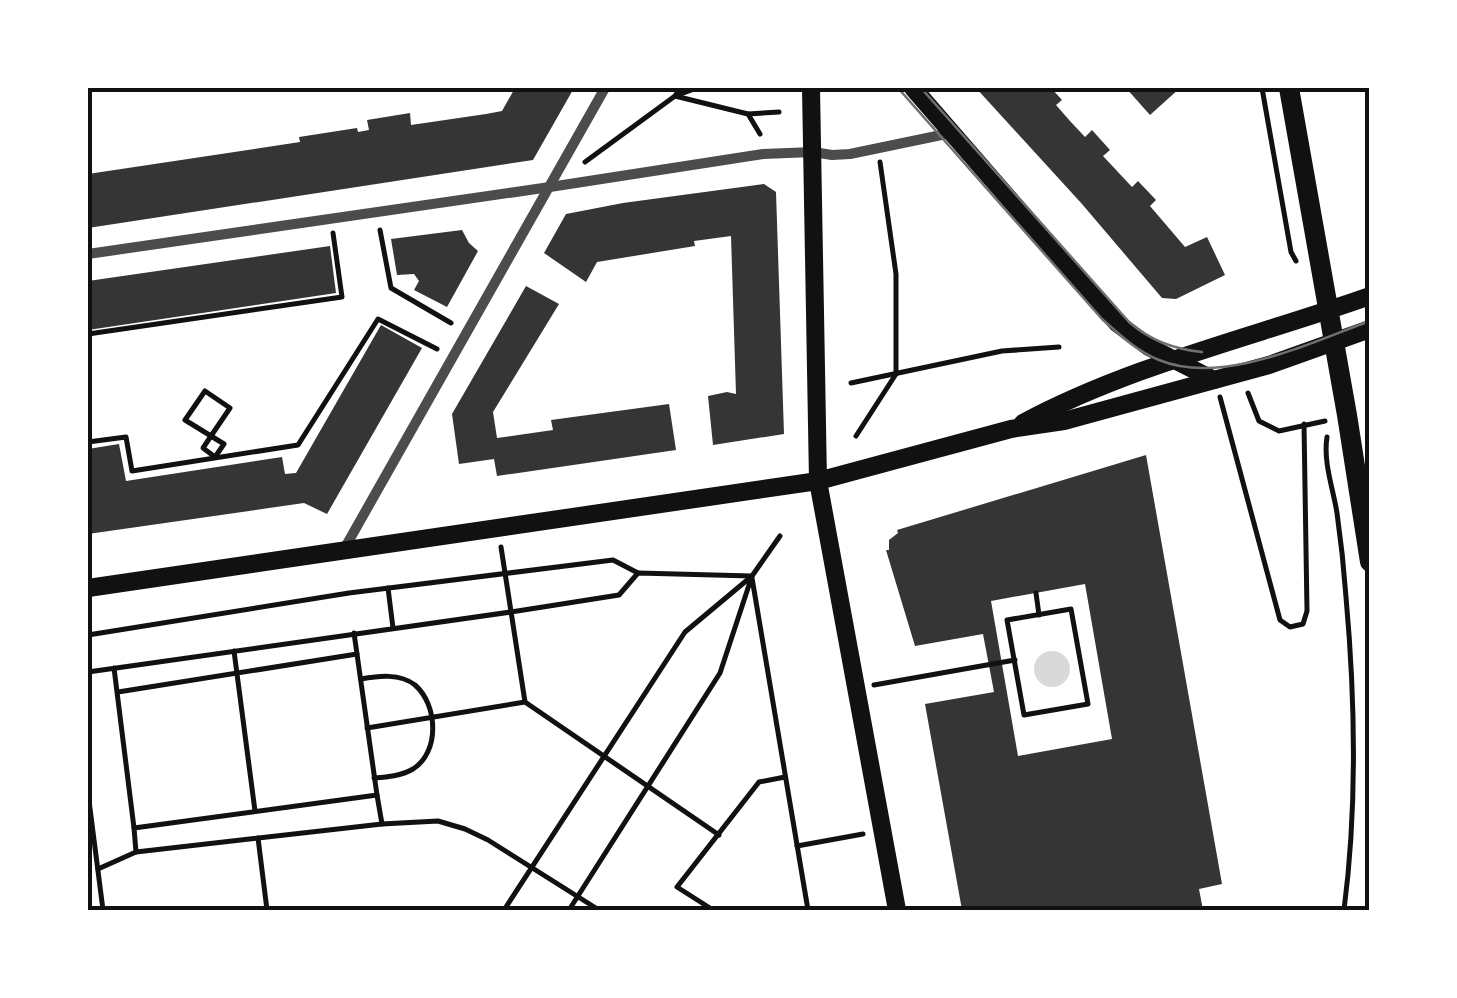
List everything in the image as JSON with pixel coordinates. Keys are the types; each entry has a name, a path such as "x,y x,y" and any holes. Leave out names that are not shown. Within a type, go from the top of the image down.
{"main road":[{"path":"811,88 818,481 897,910"},
{"path":"913,88 1117,324 1214,380"},
{"path":"1289,88 1370,562"},
{"path":"1011,429 1064,401 1370,296"},
{"path":"88,588 818,481 1214,380 1370,329"},
{"path":"1133,336 1146,371 1150,397"}],"street":[{"path":"343,551 604,88"},
{"path":"88,254 763,154 840,155 951,133"}],"path":[{"path":"676,96 680,88"},
{"path":"581,164 676,96 697,88"},
{"path":"1262,88 1290,252 1302,271"},
{"path":"676,96 748,114 779,112"},
{"path":"748,114 760,134"},
{"path":"856,436 896,374 896,274 878,149"},
{"path":"377,212 391,288 468,332"},
{"path":"88,334 342,297 331,219"},
{"path":"88,442 126,436 132,470 298,445 378,319 453,357"},
{"path":"851,383 1002,352 1059,346"},
{"path":"216,456 203,448 211,436 230,408 205,390 186,420 211,436 224,444 216,456"},
{"path":"1222,402 1280,620 1290,627 1303,624 1307,611 1304,424 1279,431 1259,421 1250,400"},
{"path":"1329,420 1325,449 1337,514 1352,696 1351,816 1344,910"},
{"path":"499,528 525,702"},
{"path":"504,910 685,632 752,576 780,536"},
{"path":"88,635 388,588 613,560 638,573 752,576"},
{"path":"88,672 619,595 638,573"},
{"path":"752,576 808,910"},
{"path":"569,910 720,674 752,576"},
{"path":"388,588 393,628"},
{"path":"1036,592 1039,614"},
{"path":"1071,609 1088,704 1024,715 1008,620 1039,614 1071,609"},
{"path":"354,634 382,824"},
{"path":"234,650 255,812"},
{"path":"117,692 357,654"},
{"path":"856,688 1015,660"},
{"path":"114,668 136,852"},
{"path":"360,680 394,676 413,684 426,700 432,719 433,737 427,754 415,768 397,776 374,778"},
{"path":"367,728 525,702 718,835"},
{"path":"713,910 677,887 760,782 786,777"},
{"path":"88,793 103,910"},
{"path":"134,828 377,795"},
{"path":"98,869 136,852 382,824 438,822 488,840 599,910"},
{"path":"797,846 883,830"},
{"path":"258,838 267,910"}],"shaded area":[{"path":"1052,651 1065,656 1070,669 1065,682 1052,687 1039,682 1034,669 1039,656"}],"building":[{"path":"515,88 574,88 533,160 88,228 88,174 300,142 299,137 357,128 358,132 369,130 367,120 410,113 411,125 502,111"},
{"path":"976,88 1051,88 1062,100 1056,105 1085,137 1092,130 1110,150 1103,156 1132,187 1138,181 1156,200 1150,206 1185,247 1207,237 1225,275 1176,299 1162,298"},
{"path":"1126,88 1180,88 1150,115"},
{"path":"764,184 776,192 784,434 713,445 708,396 736,394 731,236 597,262 586,282 544,253 566,214"},
{"path":"462,230 478,251 447,307 414,290 419,281 414,274 397,275 391,239"},
{"path":"330,246 336,293 88,330 88,281"},
{"path":"526,286 559,304 493,412 497,438 553,430 551,420 669,404 676,450 497,476 494,459 459,464 452,414"},
{"path":"381,325 422,348 327,514 304,503 88,534 88,449 119,444 126,481 282,457 285,474 296,473"},
{"path":"1146,455 1222,884 1199,889 1203,910 962,910 925,704 994,692 983,634 915,646 886,550 897,530","holes":["1085,584 1112,739 1018,756 991,601"]}],"tram line":[{"path":"898,88 1102,319 1159,360 1184,367 1237,365 1293,350 1370,321"},
{"path":"921,88 1129,322 1163,343 1202,352"}]}
